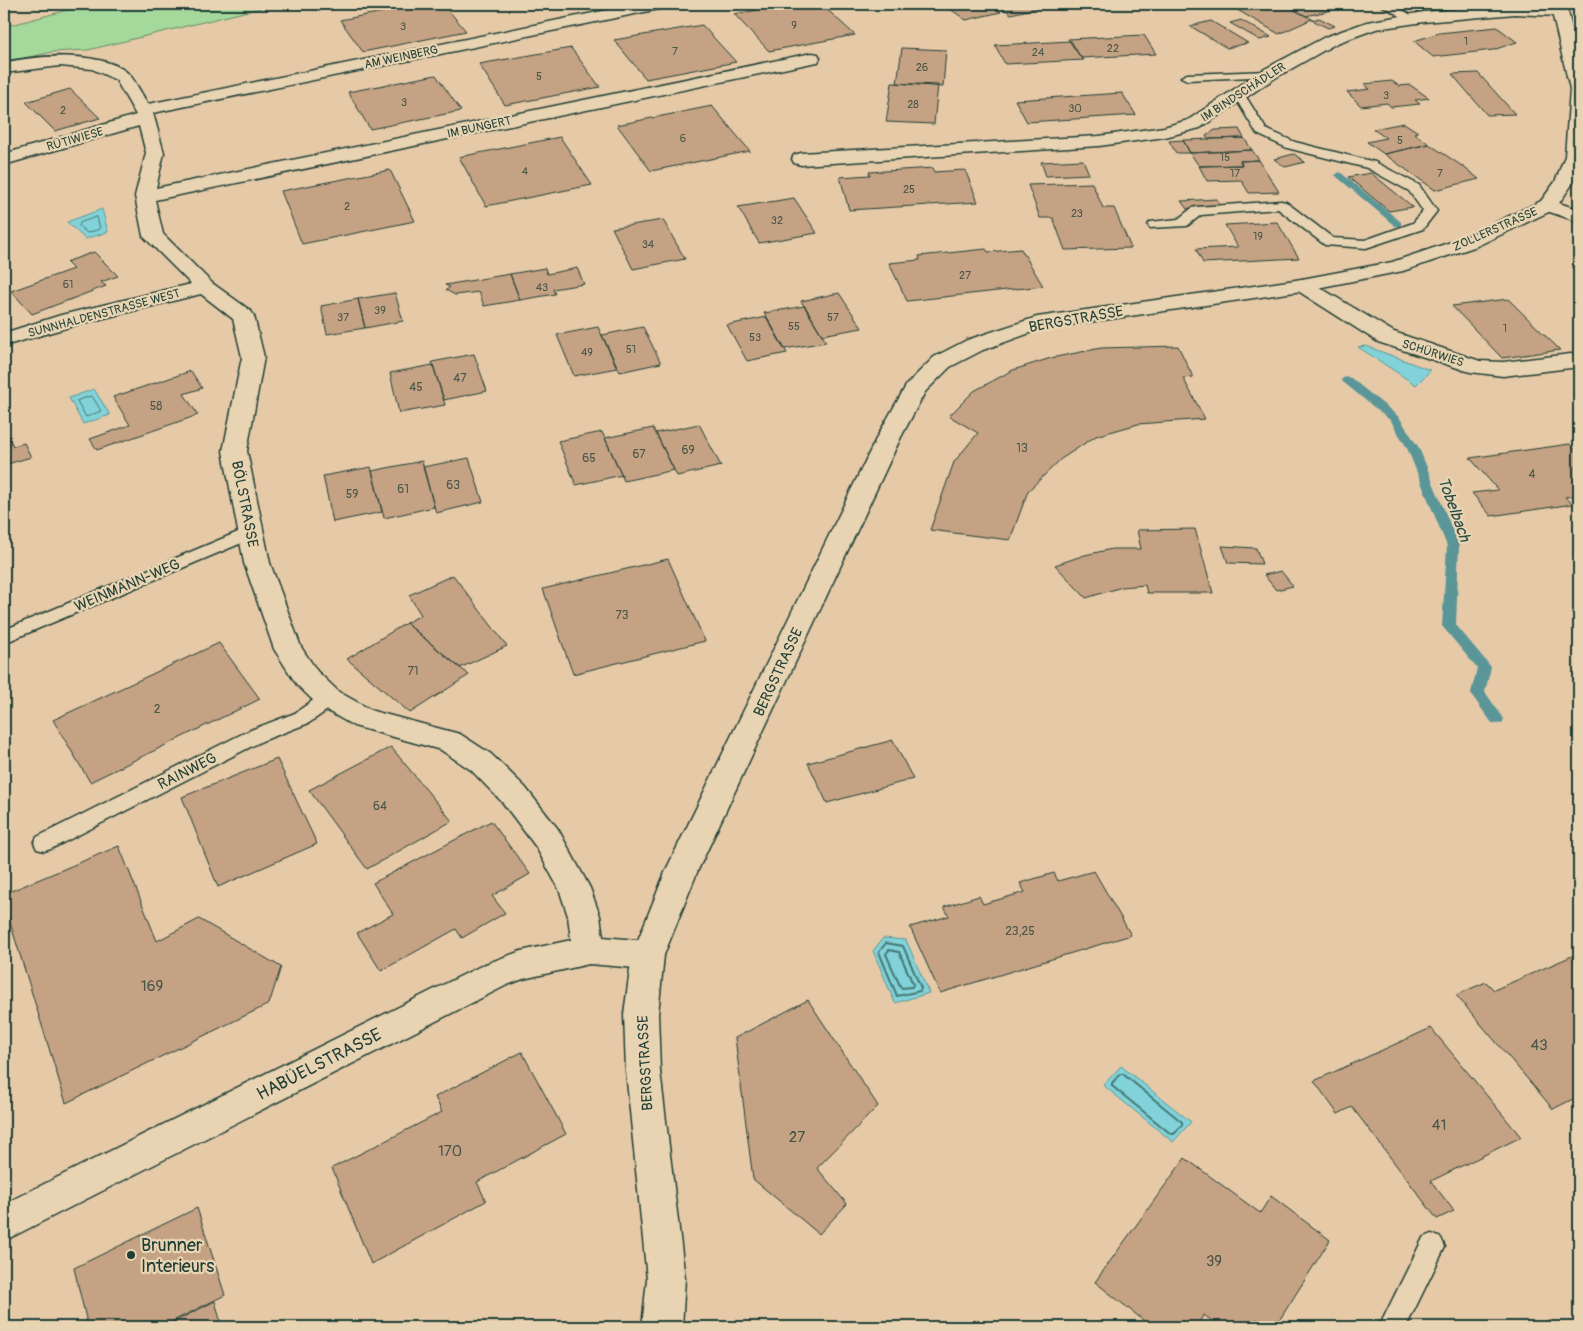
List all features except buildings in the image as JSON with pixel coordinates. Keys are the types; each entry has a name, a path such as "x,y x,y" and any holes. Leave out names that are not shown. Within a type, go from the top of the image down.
{"street":[{"name":"AM WEINBERG","path":"145,114 658,4"},
{"name":"IM BINDSCHÄDLER","path":"801,159 1099,140 1165,132 1194,124 1269,74 1332,40 1373,25 1515,9 1559,8"},
{"name":"ZOLLERSTRASSE","path":"1264,290 1302,285 1396,267 1470,242 1548,205 1564,183 1574,156 1579,88 1559,8"},
{"name":"IM BUNGERT","path":"145,196 812,58"},
{"name":"BÖLSTRASSE","path":"4,68 16,64 60,60 96,64 122,77 145,114 155,153 145,196 153,236 205,287 243,316 253,356 235,451 257,563 288,650 307,678 329,699 364,719 450,742 481,762 514,795 547,838 577,897 584,916 589,950"},
{"name":"RÜTIWIESE","path":"4,160 145,114"},
{"path":"1548,205 1579,216"},
{"name":"SCHÜRWIES","path":"1302,285 1386,337 1478,367 1503,370 1579,360"},
{"name":"SUNNHALDENSTRASSE WEST","path":"4,340 70,320 205,287"},
{"name":"BERGSTRASSE","path":"662,1327 666,1279 642,1052 641,1014 648,954 682,870 889,437 915,389 942,362 976,345 1037,324 1264,290"},
{"name":"HABÜELSTRASSE","path":"4,1223 494,975 521,965 589,950 648,954"}],"lane":[{"path":"1384,4 1413,19"},
{"path":"1187,77 1269,74"},
{"path":"1155,226 1182,224 1197,211 1281,205 1330,242 1366,244 1418,226 1430,211 1414,188 1371,165 1291,145 1261,131 1239,94"},
{"name":"WEINMANN-WEG","path":"4,638 250,533"},
{"name":"RAINWEG","path":"44,843 255,736 302,718 329,699"},
{"path":"1392,1327 1432,1247"}],"green space":[{"path":"90,4 277,4 88,50 52,52 4,63 4,27"}],"water":[{"path":"102,209 108,232 85,239 67,222"},
{"path":"1366,346 1430,371 1416,385 1358,347"},
{"path":"94,389 110,415 83,424 69,398"},
{"path":"883,938 906,940 929,993 895,1003 873,951"},
{"path":"1121,1066 1191,1122 1173,1142 1103,1085"}],"waterway":[{"name":"Tobelbach","path":"1340,175 1398,224"},
{"name":"Tobelbach","path":"1347,380 1395,419 1413,448 1453,546 1449,626 1484,667 1478,693 1497,719"}],"place":[{"name":"Brunner Interieurs","path":"131,1255"}]}
